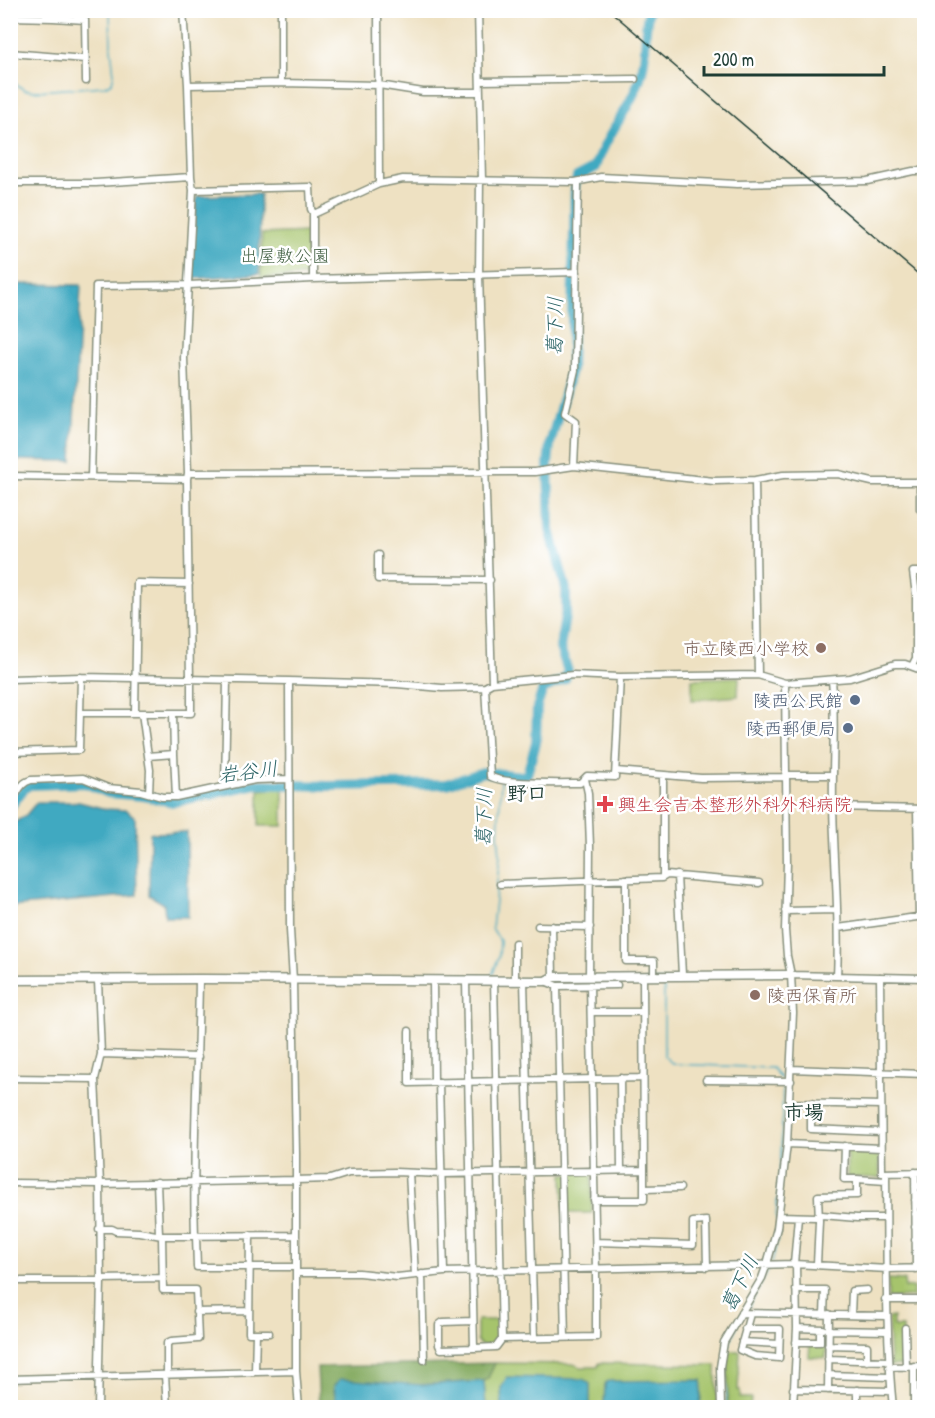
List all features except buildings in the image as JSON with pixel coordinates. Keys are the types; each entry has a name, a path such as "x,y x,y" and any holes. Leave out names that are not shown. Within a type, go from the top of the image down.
{"street":[{"path":"53,10 53,18"},
{"path":"81,713 191,713 184,358 193,190 183,10"},
{"path":"281,10 281,83"},
{"path":"378,10 380,184"},
{"path":"478,10 481,180 479,275 492,683"},
{"path":"10,17 85,20 86,81"},
{"path":"10,53 85,59"},
{"path":"480,81 635,79"},
{"path":"188,84 379,85 423,92 480,92"},
{"path":"313,213 380,184 403,179 578,182 601,177 737,184 867,181 913,171 924,171"},
{"path":"10,183 96,183 191,177"},
{"path":"574,466 576,422 565,413 575,370 578,182"},
{"path":"193,190 310,187 310,209 313,213 313,279"},
{"path":"91,477 96,286 577,272"},
{"path":"10,476 487,473 548,471 574,466 714,481 755,480 783,475 838,474 872,482 922,482 920,509 924,514"},
{"path":"755,480 758,675"},
{"path":"378,555 378,579 490,580"},
{"path":"912,666 916,658 916,596 913,572 924,572"},
{"path":"149,794 148,756 139,713 135,678 137,583 189,584"},
{"path":"916,596 924,595"},
{"path":"10,679 81,677 289,681 398,684 442,688 485,687 492,683 573,675 620,677 758,675 785,683 832,680 865,674 895,664 912,666 924,672"},
{"path":"10,752 79,750 81,677"},
{"path":"485,687 490,776 494,780 580,783 587,777 615,777 620,677"},
{"path":"225,786 227,680"},
{"path":"832,680 834,744 832,775 838,928 837,976"},
{"path":"289,681 288,779 293,980 296,1371 300,1407"},
{"path":"721,1407 720,1367 724,1342 762,1278 767,1264 778,1216 787,1144 793,1013 791,975 787,956 785,683"},
{"path":"173,713 176,797"},
{"path":"148,756 174,754"},
{"path":"616,771 700,778 832,775"},
{"path":"663,776 663,877"},
{"path":"10,802 20,787 26,781 31,780 83,778 108,789 141,791 176,797 255,780 288,779"},
{"path":"502,1339 596,1336 590,879 588,793 585,779"},
{"path":"833,807 924,809"},
{"path":"838,928 922,916 916,809"},
{"path":"677,875 682,975"},
{"path":"500,884 677,875 759,883"},
{"path":"626,879 626,961 654,961 654,976"},
{"path":"786,911 836,910"},
{"path":"538,926 590,927"},
{"path":"552,926 552,981 559,1079 565,1337"},
{"path":"515,943 527,1080 534,1338"},
{"path":"10,980 198,979 466,982 590,981 682,975 924,978"},
{"path":"594,1200 644,1200 643,976"},
{"path":"880,977 882,1173 924,1172"},
{"path":"198,979 198,1057 195,1080 193,1181 197,1267 250,1267 397,1277 444,1272 767,1264 817,1264 888,1269 924,1268"},
{"path":"98,980 101,1054 94,1079 100,1184 101,1280 98,1407"},
{"path":"433,981 444,1272"},
{"path":"473,1321 443,1322 439,1325 441,1349 496,1347 502,1339 494,981"},
{"path":"590,981 617,985"},
{"path":"466,982 474,1348"},
{"path":"591,1012 643,1012"},
{"path":"409,1031 409,1083 644,1078"},
{"path":"101,1054 198,1057"},
{"path":"791,1069 924,1074"},
{"path":"10,1078 94,1079"},
{"path":"620,1078 621,1170"},
{"path":"706,1080 791,1081"},
{"path":"790,1103 881,1105"},
{"path":"811,1103 811,1129 881,1132"},
{"path":"787,1144 881,1148"},
{"path":"844,1146 844,1179 886,1180"},
{"path":"10,1183 100,1184 330,1179 349,1173 470,1174 644,1170"},
{"path":"915,1172 916,1269"},
{"path":"409,1173 419,1275 424,1360"},
{"path":"886,1173 888,1269 885,1300 892,1407"},
{"path":"817,1264 818,1196 857,1195 857,1179"},
{"path":"157,1182 163,1290 196,1290 198,1339 167,1343 167,1407"},
{"path":"915,1186 924,1186"},
{"path":"644,1189 680,1188"},
{"path":"915,1200 924,1200"},
{"path":"915,1214 924,1214"},
{"path":"778,1216 798,1218 822,1215 886,1218"},
{"path":"793,1407 797,1328 795,1264 798,1218"},
{"path":"596,1242 693,1245 693,1222 706,1221 707,1267"},
{"path":"915,1227 924,1227"},
{"path":"99,1229 160,1235 295,1235"},
{"path":"250,1235 249,1333 269,1333"},
{"path":"915,1240 924,1240"},
{"path":"915,1254 924,1254"},
{"path":"10,1281 163,1278"},
{"path":"796,1290 825,1290 829,1330 828,1389"},
{"path":"851,1315 852,1291 867,1290"},
{"path":"885,1300 924,1300"},
{"path":"196,1312 249,1311"},
{"path":"741,1313 886,1316"},
{"path":"745,1329 780,1329 779,1358 754,1356 740,1350 745,1329 750,1314"},
{"path":"864,1346 865,1316"},
{"path":"797,1328 887,1331"},
{"path":"905,1328 906,1367"},
{"path":"796,1342 820,1342 820,1329"},
{"path":"255,1371 256,1333"},
{"path":"742,1342 779,1344"},
{"path":"828,1345 867,1346 867,1361"},
{"path":"828,1359 867,1361 906,1367 924,1366"},
{"path":"914,1366 914,1407"},
{"path":"10,1379 296,1371"},
{"path":"828,1375 890,1377"},
{"path":"793,1389 891,1391"},
{"path":"857,1390 857,1407"}],"green space":[{"name":"出屋敷公園","path":"308,232 308,276 261,278 262,234"},
{"path":"739,677 738,696 692,700 692,679"},
{"path":"283,788 283,826 259,826 259,790"},
{"path":"847,1149 879,1150 880,1178 847,1177"},
{"path":"592,1173 592,1213 564,1213 563,1174"},
{"path":"888,1279 904,1280 905,1288 913,1287 913,1297 888,1298"},
{"path":"893,1317 893,1327 903,1327 903,1365 890,1366 888,1318"},
{"path":"477,1320 499,1320 499,1340 495,1345 481,1345 477,1341"},
{"path":"821,1331 827,1331 826,1358 809,1357 810,1343 821,1343"},
{"path":"728,1351 740,1351 738,1390 740,1390 740,1398 751,1398 750,1407 728,1408"},
{"path":"495,1363 573,1364 581,1367 598,1367 599,1363 716,1365 717,1407 700,1407 702,1380 605,1385 604,1408 590,1407 590,1384 501,1388 502,1407 486,1407 484,1381 488,1378"},
{"path":"495,1363 488,1378 484,1381 334,1390 337,1408 319,1407 317,1367"}],"water":[{"path":"260,194 259,274 189,279 197,196"},
{"path":"20,284 81,285 72,461 11,460 11,289"},
{"path":"37,802 79,802 106,809 126,810 135,817 137,895 11,907 11,825 26,815"},
{"path":"187,832 188,917 165,917 164,904 149,895 150,833"},
{"path":"507,1377 583,1379 590,1384 590,1407 502,1407 501,1388"},
{"path":"340,1379 422,1385 484,1381 486,1407 337,1407 334,1386"},
{"path":"702,1380 700,1407 604,1407 605,1385 609,1381"}],"waterway":[{"path":"10,81 25,90 37,91 104,86 112,83 114,74 110,10"},
{"name":"葛下川","path":"10,807 29,785 85,783 108,793 144,796 173,802 256,784 328,786 447,784 483,772 522,776 527,774 536,743 537,707 543,689 565,679 568,671 560,648 566,610 566,589 550,530 548,464 550,444 571,370 575,186 577,177 596,167 606,143 637,87 643,67 649,10"},
{"name":"葛下川","path":"492,976 499,956 500,941 492,928 500,855 498,834 501,781"},
{"name":"葛下川","path":"602,981 639,981"},
{"name":"葛下川","path":"644,981 664,981 664,1056 673,1064 772,1068 781,1079"},
{"name":"葛下川","path":"776,1219 783,1083"},
{"name":"葛下川","path":"772,1262 779,1232"},
{"name":"葛下川","path":"747,1310 770,1267"},
{"name":"葛下川","path":"726,1408 727,1356 738,1324"}],"railway":[{"path":"609,10 924,279"}],"place":[{"name":"市立陵西小学校","path":"821,648"},
{"name":"陵西公民館","path":"855,700"},
{"name":"陵西郵便局","path":"848,728"},
{"name":"興生会吉本整形外科外科病院","path":"605,804"},
{"name":"陵西保育所","path":"755,995"}],"district":[{"name":"野口","path":"527,792"},
{"name":"市場","path":"804,1111"}],"water label":[{"name":"岩谷川","path":"248,771"}]}
